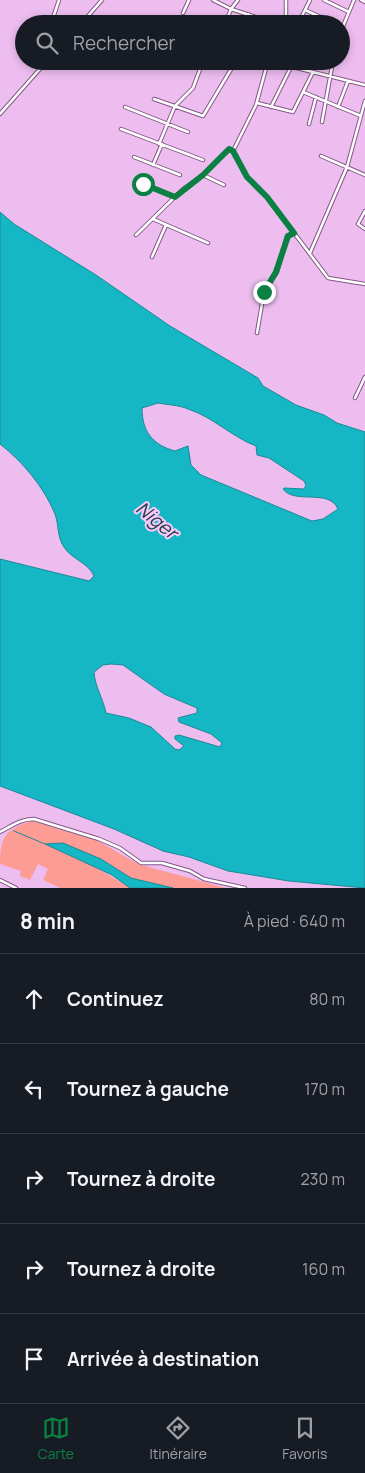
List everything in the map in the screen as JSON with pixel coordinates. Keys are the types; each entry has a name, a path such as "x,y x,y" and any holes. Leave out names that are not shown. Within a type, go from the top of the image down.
{"street":[{"path":"54,15 59,0"},
{"path":"89,15 102,0"},
{"path":"183,13 189,0"},
{"path":"213,0 231,9 251,15"},
{"path":"229,15 238,0"},
{"path":"286,0 286,15"},
{"path":"302,15 310,0"},
{"path":"324,0 350,12"},
{"path":"348,15 354,0"},
{"path":"361,0 365,2"},
{"path":"305,10 316,15"},
{"path":"0,114 39,70"},
{"path":"154,165 167,124 175,106 193,88 200,70"},
{"path":"154,99 203,116 231,70"},
{"path":"233,151 257,103 266,70"},
{"path":"271,107 290,70"},
{"path":"304,70 365,85"},
{"path":"322,122 331,70"},
{"path":"257,103 293,112 313,72"},
{"path":"338,107 348,81"},
{"path":"303,92 361,116"},
{"path":"309,124 316,97"},
{"path":"310,253 347,167 365,101"},
{"path":"125,108 188,132"},
{"path":"121,129 202,160"},
{"path":"136,235 229,149 233,151"},
{"path":"233,151 247,177 267,197 328,278 365,284"},
{"path":"321,156 365,174"},
{"path":"134,157 180,175"},
{"path":"203,175 224,185"},
{"path":"143,184 175,197"},
{"path":"365,211 358,224 365,230"},
{"path":"153,219 208,243"},
{"path":"152,257 166,225"},
{"path":"258,333 264,292 276,272 288,236 294,233"},
{"path":"355,398 365,377"},
{"path":"0,832 14,823 26,819 34,819 99,839 120,848 141,863 162,863 190,871 204,879 245,888"},
{"path":"0,880 16,888"}],"shaded area":[{"path":"32,821 98,841 138,864 226,888 173,888 131,878 101,859 56,849 85,862 131,888 60,888 43,880 48,869 38,864 30,880 20,876 21,871 0,864 0,854 6,835 16,827"}],"water":[{"name":"Niger","path":"0,212 14,224 96,275 170,326 258,378 263,386 296,405 324,415 337,423 365,432 365,888 289,881 228,871 189,857 163,851 114,829 0,786 0,559 89,581 94,576 88,568 64,547 60,539 55,514 39,484 24,466 0,444","holes":["158,403 181,407 197,413 256,446 257,455 269,458 304,481 306,485 304,489 284,488 288,494 327,499 334,503 338,509 323,519 312,521 201,475 191,465 188,446 175,451 155,441 147,431 142,408","103,665 123,665 164,694 197,708 197,713 178,718 179,722 211,734 222,743 220,747 179,735 175,736 175,739 184,746 179,750 175,749 151,727 129,718 106,713 94,672"]},
{"path":"63,843 101,859 131,878 173,888 130,888 112,875 45,844"}],"waterway":[{"path":"14,831 45,844"}],"route":[{"path":"143,184 175,197 203,175 229,149 233,151 247,177 267,197 294,233 288,236 284,253 272,282 264,292"}]}
